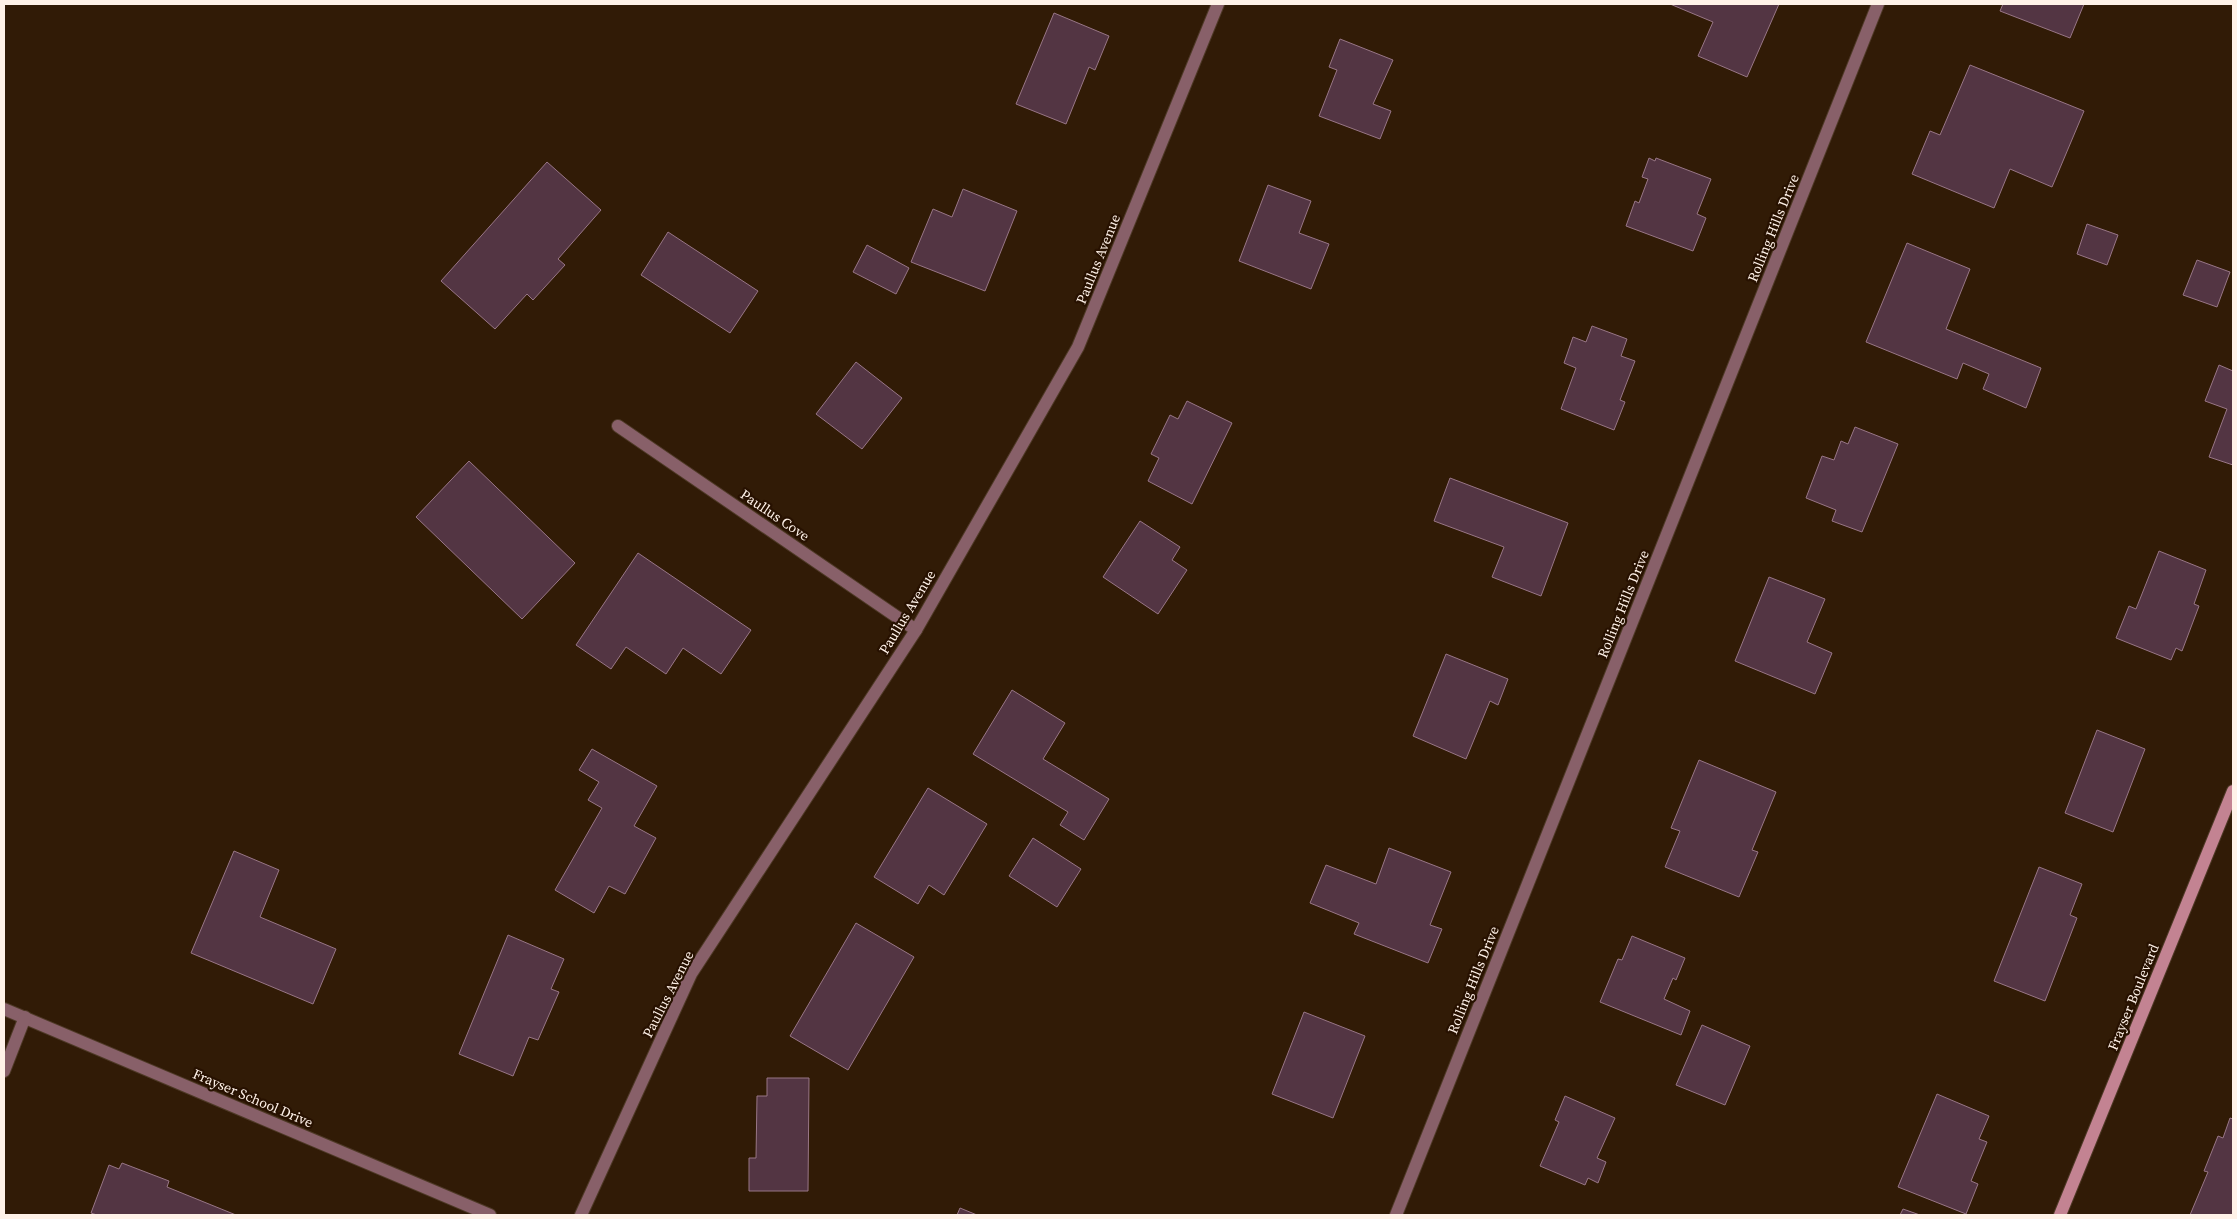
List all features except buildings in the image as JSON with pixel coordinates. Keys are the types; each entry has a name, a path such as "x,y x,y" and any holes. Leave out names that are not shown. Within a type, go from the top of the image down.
{"main road":[{"name":"Frayser Boulevard","path":"2060,1215 2233,790"}],"street":[{"name":"Paullus Avenue","path":"581,1215 691,974 916,630 1078,347 1218,4"},
{"name":"Rolling Hills Drive","path":"1396,1215 1878,4"},
{"name":"Paullus Cove","path":"618,426 916,630"},
{"name":"Frayser School Drive","path":"4,1009 490,1215"},
{"path":"4,1071 25,1017"}]}
